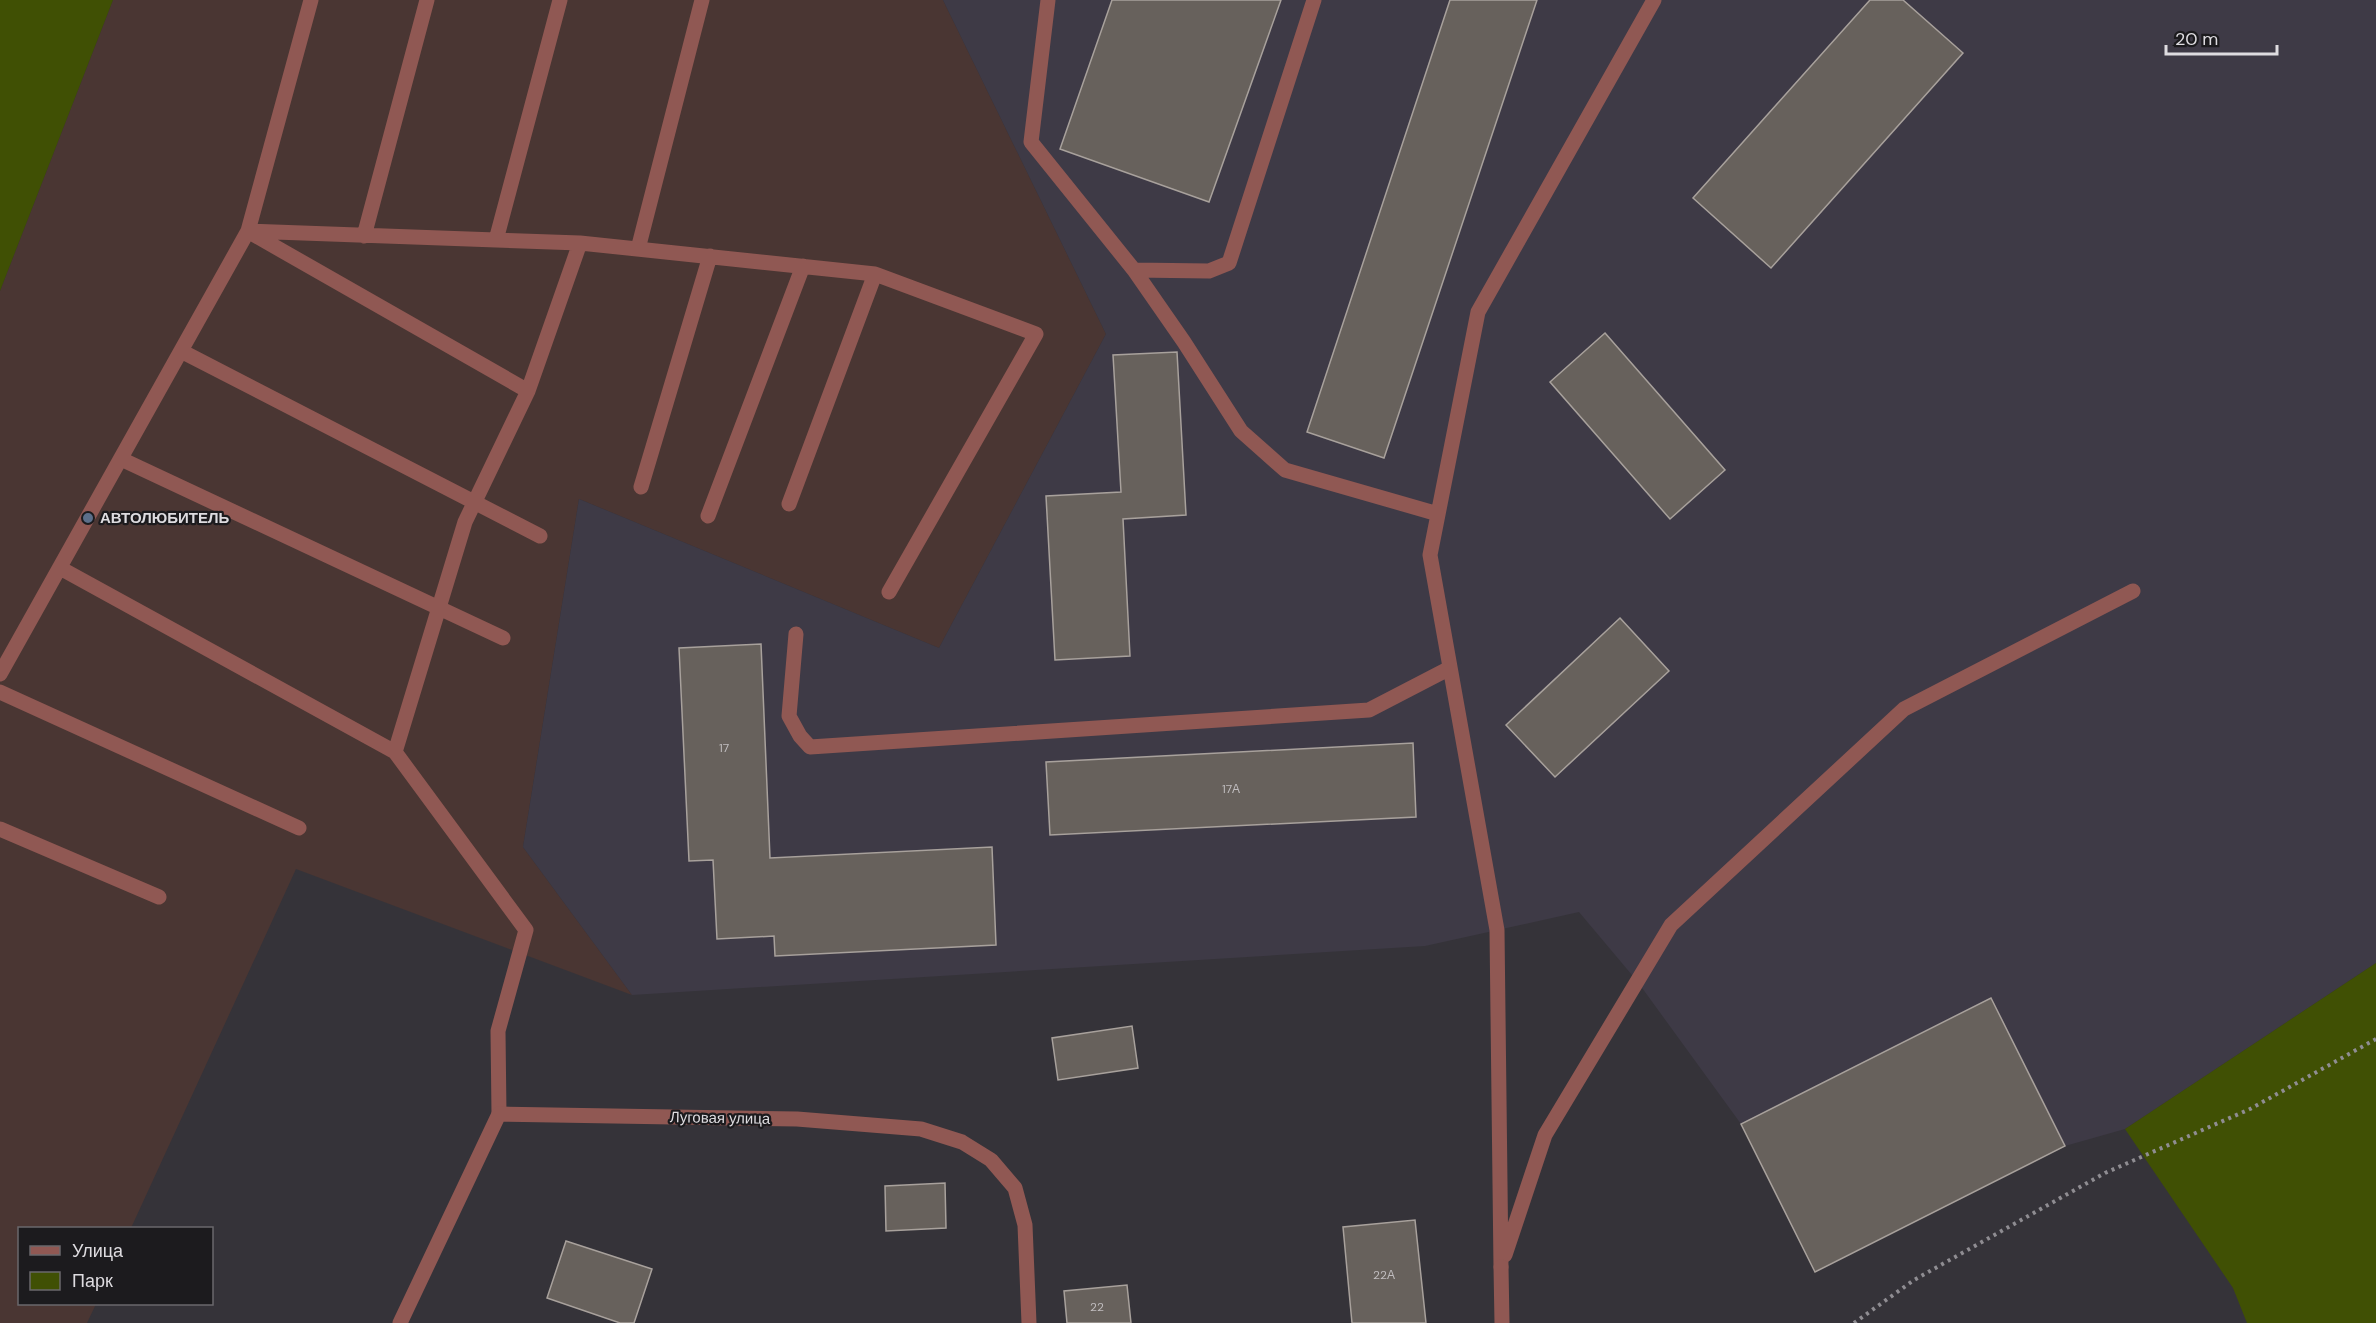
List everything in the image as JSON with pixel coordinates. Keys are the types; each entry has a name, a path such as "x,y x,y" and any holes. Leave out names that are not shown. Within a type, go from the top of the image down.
{"street":[{"path":"0,674 248,231 311,0"},
{"path":"364,236 427,0"},
{"path":"496,240 561,0"},
{"path":"638,249 702,0"},
{"path":"1047,0 1031,142 1134,270 1241,430 1285,470 1438,514"},
{"path":"1134,270 1209,272 1229,263 1314,0"},
{"path":"1502,1323 1497,930 1430,555 1478,312 1654,0"},
{"path":"248,231 580,243 875,274 1036,334 889,592"},
{"path":"248,231 528,391"},
{"path":"395,752 465,522 528,391 580,243"},
{"path":"641,487 710,256"},
{"path":"708,516 803,266"},
{"path":"789,504 875,274"},
{"path":"181,351 540,536"},
{"path":"121,459 504,638"},
{"path":"60,568 395,752 526,930 498,1031 499,1114 400,1323"},
{"path":"1501,1267 1545,1135 1671,926 1904,709 2133,591"},
{"path":"796,634 789,716 800,736 810,747 1369,710 1450,668"},
{"path":"0,692 299,828"},
{"path":"0,829 159,897"},
{"name":"Луговая улица","path":"499,1114 797,1119 921,1129 962,1142 991,1160 1015,1188 1025,1225 1029,1323"}],"path":[{"path":"1854,1323 1914,1280 2105,1173 2250,1109 2376,1039"}],"shaded area":[{"path":"113,0 943,0 1106,334 939,648 579,499 523,847 632,995 296,869 131,1227 18,1227 18,1305 96,1305 87,1323 0,1323 0,291"},
{"path":"943,0 2376,0 2376,963 2125,1129 2065,1146 1815,1272 1741,1124 1637,981 1579,912 1425,946 632,995 523,847 579,499 939,648 1106,334"}],"green space":[{"path":"0,0 113,0 0,291"},
{"path":"2376,963 2376,1323 2247,1323 2233,1288 2125,1129"}],"building":[{"path":"1112,0 1281,0 1209,202 1060,149"},
{"path":"1450,0 1537,0 1384,458 1307,432"},
{"path":"1870,0 1903,0 1963,53 1771,268 1693,198"},
{"path":"1605,333 1725,470 1670,519 1550,382"},
{"path":"1177,352 1186,515 1123,519 1130,656 1055,660 1046,496 1121,492 1113,355"},
{"path":"1620,618 1669,671 1555,777 1506,725"},
{"path":"761,644 770,858 992,847 996,945 775,956 774,936 717,939 713,860 689,861 679,648"},
{"path":"1413,743 1416,817 1050,835 1046,762"},
{"path":"1991,998 2065,1146 1815,1272 1741,1124"},
{"path":"1132,1026 1138,1068 1058,1080 1052,1038"},
{"path":"945,1183 946,1228 886,1231 885,1186"},
{"path":"1415,1220 1426,1323 1352,1323 1343,1227"},
{"path":"566,1241 652,1269 634,1323 620,1323 547,1298"},
{"path":"1127,1285 1131,1323 1067,1323 1064,1291"}],"place":[{"name":"АВТОЛЮБИТЕЛЬ","path":"88,518"}]}
